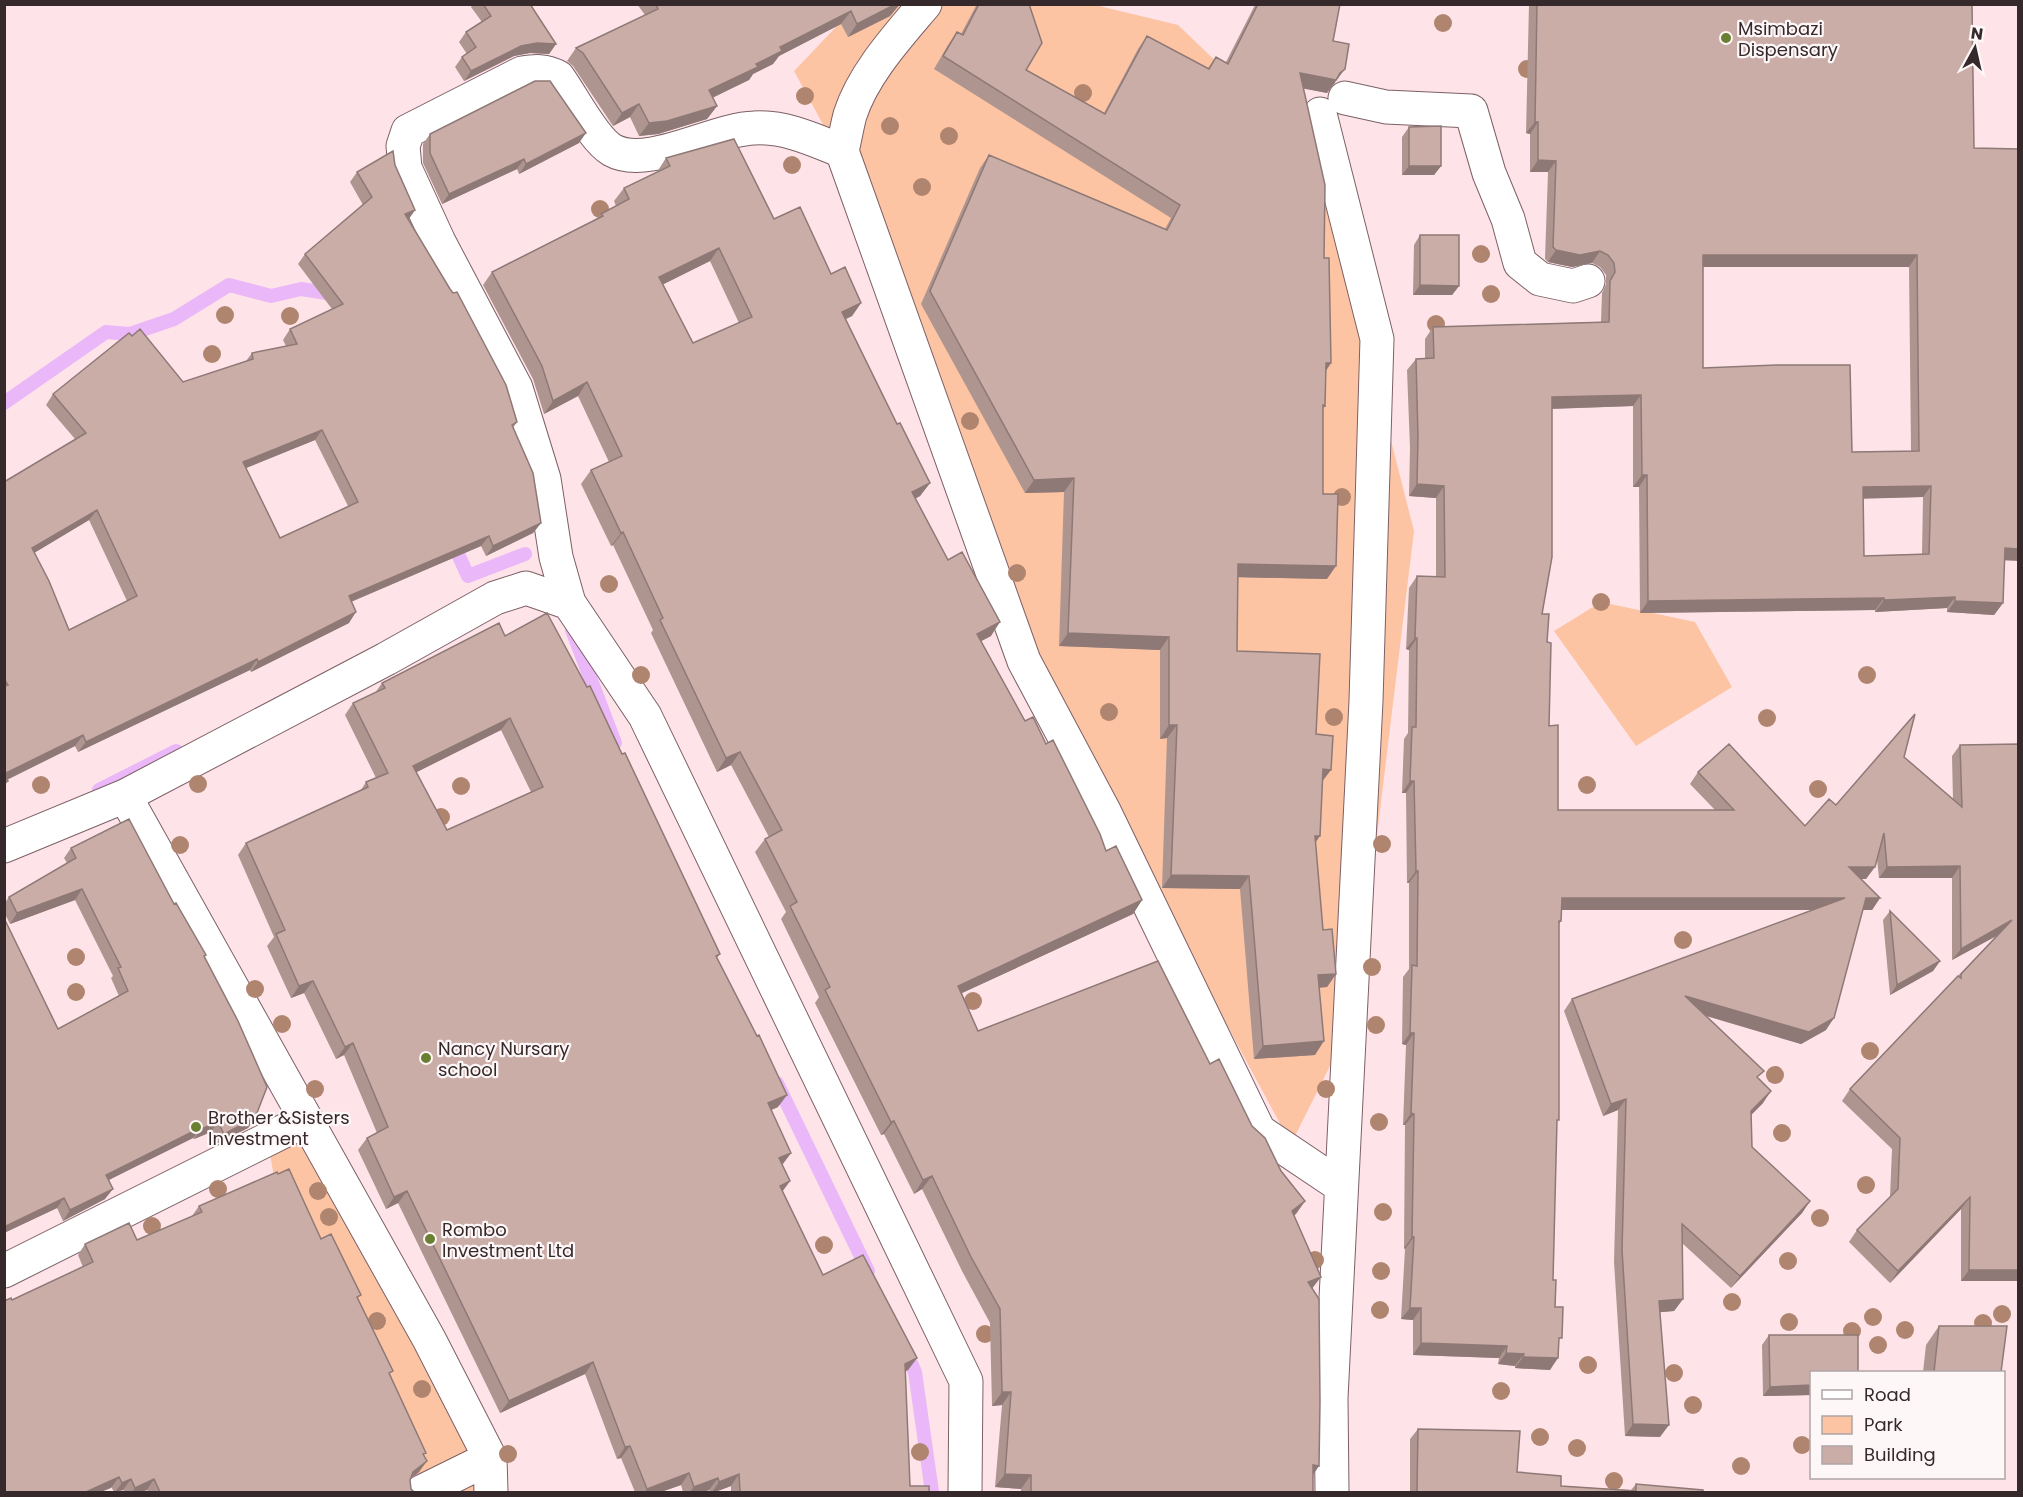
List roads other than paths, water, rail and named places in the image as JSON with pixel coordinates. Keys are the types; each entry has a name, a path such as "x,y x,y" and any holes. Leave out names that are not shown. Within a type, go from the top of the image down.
{"street":[{"path":"925,4 897,36 861,89 850,114 842,151 1024,661 1104,811 1259,1131 1341,1186"},
{"path":"842,151 801,135 778,129 754,128 732,130 660,152 626,156 611,150 599,139 558,77 550,72 538,71 522,73 420,124 408,132 403,146 405,168 439,242 516,388 544,479 556,557 569,603 645,716 966,1381 965,1492"},
{"path":"1332,1492 1330,1398 1366,701 1377,339 1332,106 1470,111 1489,173 1508,219 1520,263 1540,279 1573,286 1588,281"},
{"path":"4,846 124,796 386,659 495,598 526,588 569,603"},
{"path":"124,796 429,1340 490,1458 491,1492"},
{"path":"4,1271 306,1120"},
{"path":"421,1492 490,1458"}],"waterway":[{"path":"4,403 106,332 130,334 174,319 229,285 271,296 301,289 334,294"},
{"path":"452,541 468,576 525,554"},
{"path":"572,630 615,743"},
{"path":"99,790 176,751"},
{"path":"777,1083 868,1271"},
{"path":"904,1348 915,1372 932,1492"}],"place":[{"name":"Msimbazi Dispensary","path":"1726,38"},
{"name":"Nancy Nursary school","path":"426,1058"},
{"name":"Brother &Sisters Investment","path":"196,1127"},
{"name":"Rombo Investment Ltd","path":"430,1239"}]}
